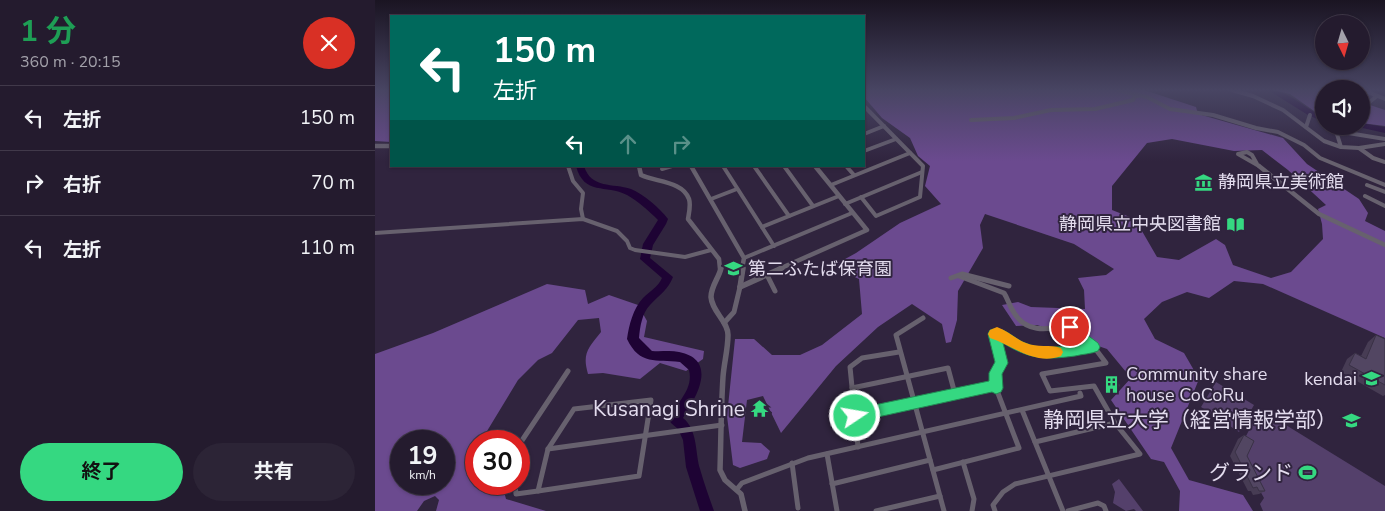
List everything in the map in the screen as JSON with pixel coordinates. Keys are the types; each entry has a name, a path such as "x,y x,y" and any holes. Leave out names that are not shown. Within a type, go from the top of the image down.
{"street":[{"path":"861,197 876,216 920,197 923,166 871,114 865,116"},
{"path":"971,120 1014,118 1033,114"},
{"path":"1205,114 1284,134 1304,145 1321,158 1357,176 1385,184"},
{"path":"1288,114 1324,141 1341,147 1359,148 1385,144"},
{"path":"1306,127 1310,115"},
{"path":"865,134 884,126"},
{"path":"1341,147 1336,131 1385,139"},
{"path":"865,151 896,139"},
{"path":"375,146 390,146"},
{"path":"1359,148 1373,158 1385,162"},
{"path":"1258,165 1248,152 1244,151 1238,154 1258,165 1319,214 1385,245"},
{"path":"831,185 910,153"},
{"path":"568,167 570,178 583,193 581,209 583,219"},
{"path":"639,167 641,175 645,178 664,181 686,194 689,201 688,219 719,259 721,266 719,276 711,288 711,298 715,311 724,323 728,335 723,375 720,470 725,480 741,494 745,511"},
{"path":"663,170 670,167"},
{"path":"692,167 745,258 736,310 733,316 724,323"},
{"path":"724,167 774,246"},
{"path":"754,167 789,216"},
{"path":"785,167 813,206"},
{"path":"740,287 867,230 816,167"},
{"path":"847,167 854,175"},
{"path":"845,204 922,172"},
{"path":"1367,185 1383,193 1385,192"},
{"path":"711,199 737,189"},
{"path":"762,227 839,196"},
{"path":"1365,196 1385,206"},
{"path":"745,258 852,213"},
{"path":"375,233 583,219 612,228 628,240 630,248 686,258 711,250"},
{"path":"951,278 962,274 1009,286"},
{"path":"767,275 775,291"},
{"path":"959,276 1004,293 1015,315 1032,330 1067,326 1094,347 1105,363 1042,374 1050,391 1094,386 1115,423 1139,454 1015,484 1003,492 993,505 995,511"},
{"path":"923,318 896,335 899,352 944,511"},
{"path":"933,470 1019,448 996,388 996,373 1001,363 994,334 997,333 1021,348 1035,352 1054,353 1094,347"},
{"path":"858,447 851,367 862,358 899,352"},
{"path":"852,388 948,368 955,394"},
{"path":"529,430 568,371"},
{"path":"855,416 993,386 996,388"},
{"path":"737,489 742,483 792,463 1081,396 1080,393"},
{"path":"530,492 538,491 639,476 651,400 574,409 548,449 538,491"},
{"path":"1022,410 1063,511"},
{"path":"1035,442 1115,423"},
{"path":"548,449 722,425"},
{"path":"827,454 837,511"},
{"path":"832,484 930,460"},
{"path":"963,462 974,499 972,511"},
{"path":"792,463 798,508"},
{"path":"876,511 940,496"},
{"path":"1068,511 1098,503 1104,506 1106,511"}],"shaded area":[{"path":"375,114 390,114 390,142 375,141"},
{"path":"878,114 1198,114 1283,138 1307,164 1359,199 1368,213 1365,221 1385,231 1385,338 1263,284 1234,281 1209,298 1187,292 1162,302 1144,319 1155,339 1184,353 1199,379 1171,448 1189,480 1243,495 1253,511 1179,511 1180,491 1164,462 1151,459 1111,400 1131,378 1107,349 1037,325 1016,326 1002,305 1018,302 1031,307 1085,309 1084,290 1078,278 1106,275 1114,269 1074,244 985,214 980,225 983,248 958,291 957,320 951,342 946,343 942,324 912,304 878,327 836,366 781,433 763,396 747,400 742,442 761,443 770,451 767,459 740,468 733,465 727,416 735,339 754,339 772,355 800,355 822,345 862,314 859,279 839,270 836,264 856,253 900,223 941,204 925,186 930,166 918,156 910,138","holes":["1172,139 1234,151 1262,150 1288,170 1326,205 1318,209 1323,239 1291,272 1271,278 1233,265 1225,245 1216,239 1179,260 1157,257 1135,219 1112,210 1112,186 1147,143"]},
{"path":"1370,114 1385,114 1385,126 1370,124"},
{"path":"547,284 585,290 588,304 609,295 638,305 647,321 644,337 704,351 703,359 686,371 660,363 640,379 603,373 588,374 586,356 601,332 599,318 578,320 552,353 538,360 518,380 488,430 465,430 465,495 505,495 506,499 546,511 436,511 439,500 435,496 424,501 417,511 375,511 375,354 433,333"},
{"path":"1216,382 1254,405 1239,432 1201,407"},
{"name":"グランド","path":"1260,409 1385,486 1385,511 1263,511 1260,504 1264,498 1243,460 1245,438"},
{"path":"1119,479 1143,511 1136,511 1134,509 1126,511 1113,503 1115,492 1112,484"}],"building":[{"path":"1376,335 1385,339 1385,385 1349,365 1355,353 1366,359"},
{"name":"Community share house CoCoRu","path":"1111,376 1113,379 1116,379 1120,386 1110,386 1106,377"},
{"path":"1244,435 1254,441 1247,456 1265,491 1259,491 1257,487 1253,488 1235,452"}],"waterway":[{"path":"1311,114 1315,116"},
{"path":"1370,127 1385,130"},
{"path":"580,167 582,174 593,184 629,192 663,219 663,222 648,244 645,259 668,277 662,288 647,301 639,314 633,339 639,348 649,355 680,357 692,364 694,368 696,376 695,385 675,419 682,425 689,440 693,467 707,511"}],"slow traffic":[{"path":"994,334 997,333 1021,348 1035,352 1057,352"}],"place":[{"name":"静岡県立美術館","path":"1204,182"},
{"name":"静岡県立中央図書館","path":"1235,224"},
{"name":"第二ふたば保育園","path":"734,269"},
{"name":"kendai","path":"1371,379"},
{"name":"Community share house CoCoRu","path":"1112,384"},
{"name":"Kusanagi Shrine","path":"759,409"},
{"name":"静岡県立大学（経営情報学部）","path":"1351,420"},
{"name":"グランド","path":"1307,473"}],"route":[{"path":"855,416 993,386 996,388 996,373 1001,363 994,334 997,333 1021,348 1035,352 1054,353 1094,347 1070,327"}]}
